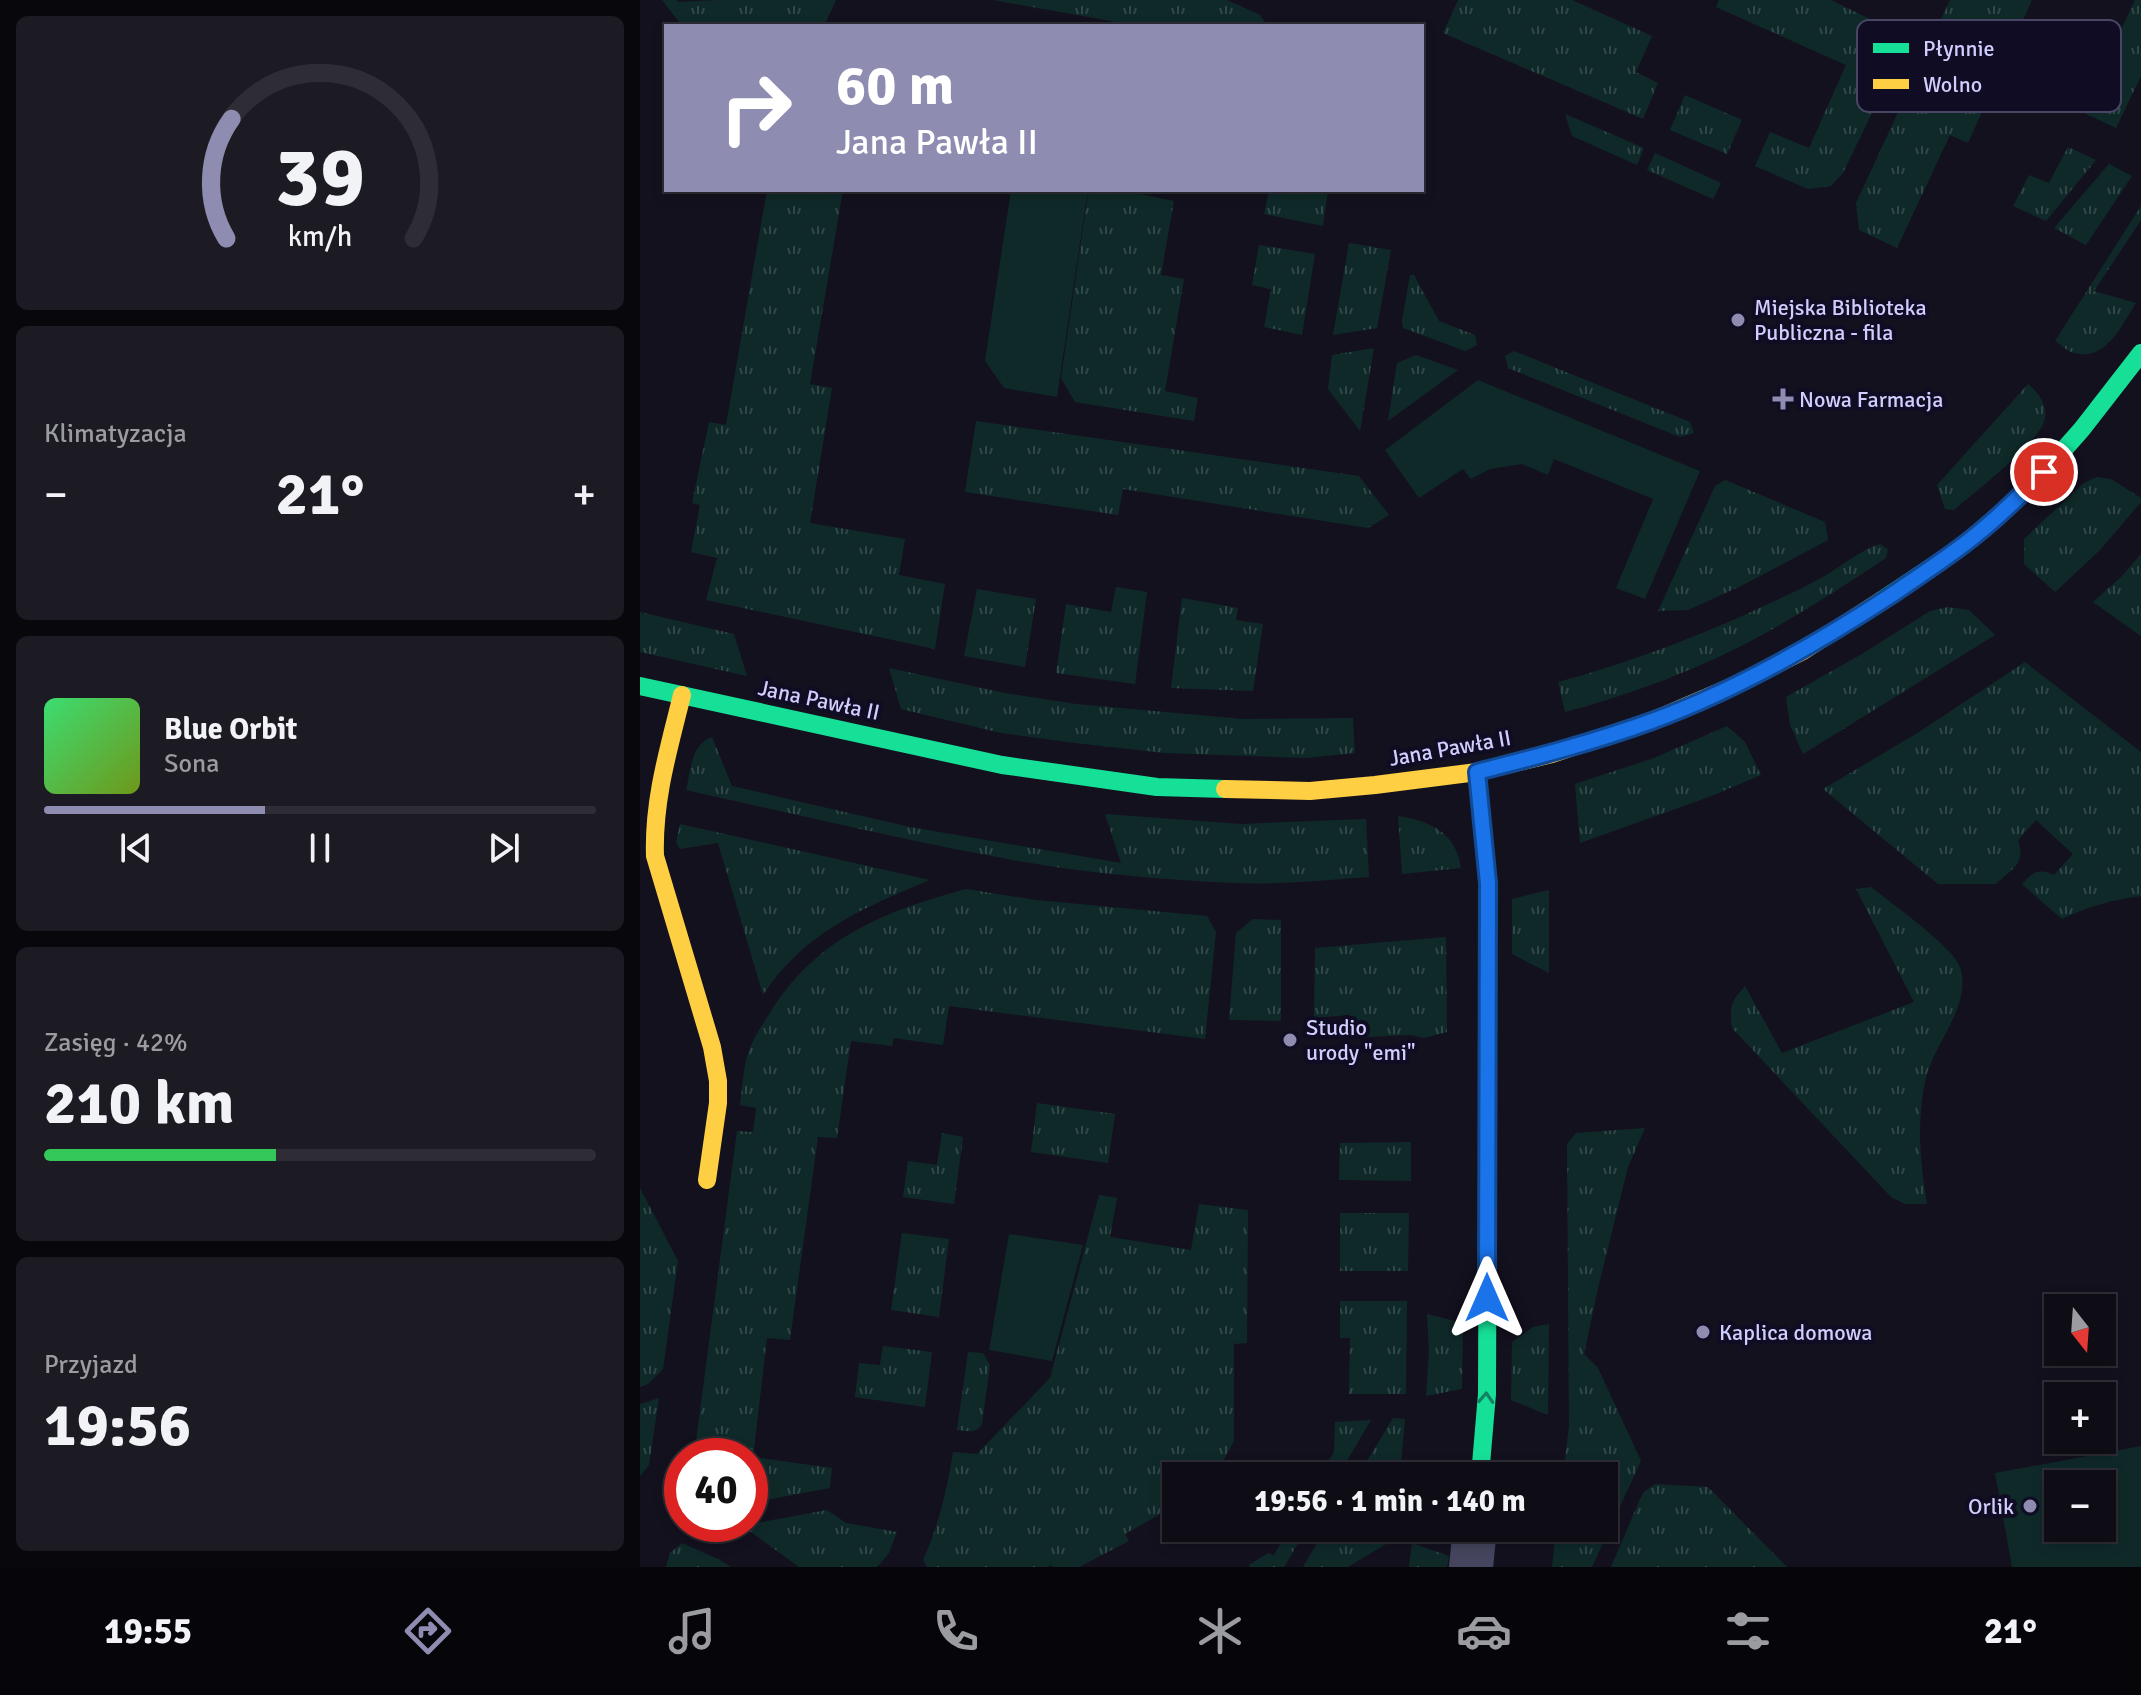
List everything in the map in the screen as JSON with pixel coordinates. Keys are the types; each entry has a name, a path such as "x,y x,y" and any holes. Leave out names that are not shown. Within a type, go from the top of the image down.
{"street":[{"name":"Jana Pawła II","path":"640,686 1002,765 1157,787 1310,791 1477,772 1552,754 1654,720 1738,684 1803,651 1854,619 1960,548 2009,506 2082,429 2141,353"},
{"path":"682,695 653,833 655,856 717,1071 718,1103 707,1180"},
{"path":"1477,772 1488,883 1487,1394 1481,1462"},
{"path":"1471,1567 1474,1542"}],"green space":[{"path":"662,0 836,0 825,24 680,24"},
{"path":"993,0 1227,0 1260,15 1267,24 1116,24"},
{"path":"1458,0 1572,0 1652,36 1636,72 1658,83 1643,119 1443,33"},
{"path":"1719,0 1831,0 1872,20 1857,20 1857,112 1872,112 1843,173 1831,186 1808,189 1755,166 1770,132 1809,148 1846,65 1716,7"},
{"path":"1950,0 2032,0 2023,20 1941,20"},
{"path":"2135,0 2141,0 2141,76 2116,128 2082,112 2121,112 2121,30"},
{"path":"1685,95 1742,120 1727,154 1670,130"},
{"path":"1898,112 1982,112 1968,143 1950,135 1897,248 1859,230 1856,203"},
{"path":"1565,114 1644,148 1637,165 1572,136"},
{"path":"2068,147 2096,160 2046,221 2013,206 2029,175 2049,183"},
{"path":"1655,153 1721,183 1713,199 1647,170"},
{"path":"2109,164 2132,176 2086,245 2054,228"},
{"path":"767,192 843,192 810,384 832,388 810,523 905,539 899,575 945,584 935,649 706,600 717,558 691,552 700,505 692,503 709,422 726,425"},
{"path":"1011,192 1088,192 1057,397 1004,388 985,361"},
{"path":"1131,192 1174,201 1161,275 1184,279 1165,391 1198,398 1194,421 1075,402 1061,378 1088,194"},
{"path":"1269,192 1328,192 1323,226 1264,214"},
{"path":"2141,206 2141,220 2094,291 2136,303 2118,332 2103,348 2083,354 2069,351 2055,341"},
{"path":"1349,243 1391,250 1377,328 1333,335"},
{"path":"1259,245 1315,254 1302,335 1264,327 1271,289 1252,285"},
{"path":"1410,275 1414,275 1439,321 1475,335 1477,345 1465,351 1403,328"},
{"path":"1374,348 1360,431 1328,389 1332,355"},
{"path":"1514,351 1690,422 1694,433 1680,437 1508,368 1505,356"},
{"path":"1416,355 1458,370 1388,421 1397,363"},
{"path":"1478,380 1700,471 1645,599 1616,588 1653,499 1554,459 1548,475 1522,464 1490,469 1471,479 1463,469 1419,498 1385,450"},
{"path":"2028,384 2044,406 2044,422 2038,432 2004,468 1954,510 1945,509 1937,485"},
{"path":"976,421 1359,476 1389,515 1368,528 1123,489 1118,515 965,492"},
{"path":"2097,477 2111,479 2141,498 2141,502 2100,550 2055,592 2024,564 2024,539 2084,483"},
{"path":"1725,480 1825,522 1828,540 1688,610 1658,611 1715,486"},
{"path":"1880,544 1888,549 1886,558 1760,636 1665,680 1565,712 1558,682 1644,655 1728,622 1807,586"},
{"path":"2141,554 2141,636 2093,602"},
{"path":"1116,587 1147,592 1135,684 1056,673 1066,604 1111,612"},
{"path":"977,589 1036,599 1025,667 964,656"},
{"path":"1182,598 1238,608 1236,620 1263,624 1253,691 1171,688"},
{"path":"1948,607 1969,610 1995,635 1803,754 1790,725 1786,697 1930,611"},
{"path":"640,612 734,634 747,676 640,652"},
{"path":"2025,662 2141,752 2141,896 2101,904 2062,919 2022,884 2036,872 2054,875 2073,854 2036,820 2018,840 2019,861 1996,884 1938,884 1823,789 1916,734"},
{"path":"889,668 1005,693 1076,704 1243,719 1353,718 1355,753 1306,758 1165,753 1001,733 901,709"},
{"path":"1727,726 1745,742 1761,775 1580,843 1575,784 1654,758"},
{"path":"712,737 732,786 910,827 1121,863 1105,814 1241,824 1366,819 1369,877 1302,882 1208,882 1040,865 686,790 696,752 705,740"},
{"path":"1398,816 1431,825 1448,837 1461,868 1402,874"},
{"path":"680,824 930,880 859,912 816,938 779,973 763,995 718,843 680,849 676,842"},
{"path":"1871,887 1943,945 1958,963 1962,977 1958,1006 1931,1064 1923,1093 1920,1140 1927,1204 1905,1204 1891,1197 1732,1028 1732,1005 1745,986 1782,1053 1914,1002 1856,889"},
{"path":"966,889 1036,900 1207,916 1216,932 1205,1039 949,1006 943,1045 894,1038 892,1046 851,1041 837,1138 818,1137 790,1340 767,1338 755,1438 696,1438 737,1131 753,1132 756,1108 740,1105 749,1050 773,1008 812,962 857,930 909,907"},
{"path":"1549,890 1549,973 1512,954 1512,899"},
{"path":"1253,919 1281,920 1281,1021 1229,1020 1236,933"},
{"path":"1446,937 1447,1032 1424,1038 1411,1035 1366,1037 1366,1030 1349,1015 1314,1018 1315,948"},
{"path":"1037,1103 1115,1114 1108,1163 1031,1152"},
{"path":"1645,1128 1628,1167 1584,1354 1598,1368 1641,1461 1618,1511 1618,1462 1565,1462 1569,1426 1567,1144 1576,1133"},
{"path":"942,1133 963,1137 954,1204 903,1197 908,1161 937,1165"},
{"path":"1411,1142 1411,1181 1339,1180 1340,1143"},
{"path":"640,1188 678,1261 663,1369 648,1384 640,1387"},
{"path":"1099,1195 1117,1198 1110,1237 1191,1250 1199,1204 1248,1210 1247,1343 1234,1344 1234,1441 1223,1462 1162,1462 1162,1513 1125,1534 1129,1541 1079,1567 927,1567 923,1560 942,1507 953,1452 977,1454 1050,1378"},
{"path":"1340,1213 1409,1213 1408,1271 1340,1271"},
{"path":"902,1233 949,1239 939,1317 891,1310"},
{"path":"1009,1234 1083,1245 1052,1361 989,1350"},
{"path":"1340,1301 1407,1301 1406,1394 1349,1394 1350,1338 1340,1338"},
{"path":"1427,1314 1463,1323 1462,1389 1426,1396 1429,1351"},
{"path":"1549,1324 1548,1415 1511,1400 1512,1342 1533,1327"},
{"path":"883,1346 932,1352 925,1407 855,1397 859,1363 880,1365"},
{"path":"968,1352 983,1353 990,1365 982,1424 971,1431 957,1430"},
{"path":"659,1398 649,1465 640,1476 640,1404"},
{"path":"1393,1418 1405,1419 1401,1462 1366,1462"},
{"path":"1371,1420 1346,1462 1328,1462 1334,1452 1335,1422"},
{"name":"Orlik","path":"2141,1446 2141,1567 2012,1567 1995,1473 2098,1454 2116,1454 2116,1451"},
{"path":"768,1459 832,1468 830,1488 768,1500"},
{"path":"1655,1484 1708,1487 1787,1567 1611,1567 1640,1499"},
{"path":"827,1510 846,1523 897,1532 889,1553 877,1567 799,1567 765,1542 768,1542 768,1521"},
{"path":"1282,1542 1299,1542 1284,1567 1249,1565 1268,1553 1274,1555"},
{"path":"1318,1542 1389,1542 1348,1567 1303,1567"},
{"path":"1555,1542 1604,1542 1592,1567 1552,1567"},
{"path":"682,1543 731,1567 666,1567 670,1553"},
{"path":"1412,1543 1449,1556 1447,1567 1409,1567"}],"traffic: fast":[{"path":"1882,600 1960,548 2009,506 2082,429 2141,353"},
{"path":"640,686 1002,765 1157,787 1225,789"},
{"path":"1481,1462 1487,1394 1488,1131"}],"traffic: slow":[{"path":"1225,789 1310,791 1375,785 1477,772 1552,754 1654,720 1738,684 1803,651 1882,600"},
{"path":"682,695 659,794 655,856 712,1047 718,1081 718,1103 707,1180"},
{"path":"1477,772 1488,883 1488,1131"}],"place":[{"name":"Miejska Biblioteka Publiczna - fila","path":"1738,320"},
{"name":"Nowa Farmacja","path":"1783,399"},
{"name":"Studio urody \"emi\"","path":"1290,1040"},
{"name":"Kaplica domowa","path":"1703,1332"},
{"name":"Orlik","path":"2030,1506"}],"route":[{"path":"1487,1298 1488,883 1477,772 1552,754 1654,720 1738,684 1803,651 1960,548 2044,472"}]}
